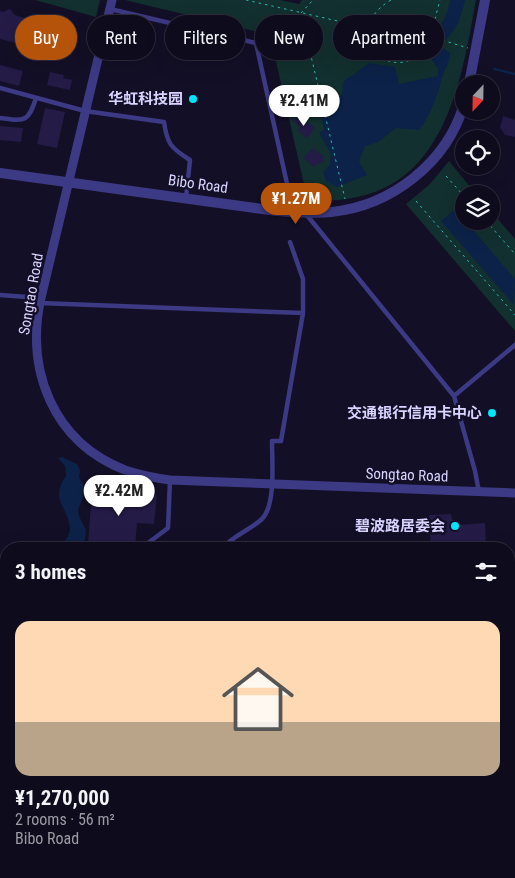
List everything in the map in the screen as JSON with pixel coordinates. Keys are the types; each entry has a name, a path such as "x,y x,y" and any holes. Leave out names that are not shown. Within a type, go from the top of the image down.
{"street":[{"path":"471,75 486,0"},
{"name":"Songtao Road","path":"111,5 68,182 35,331 37,363 45,388 60,418 72,434 89,450 106,461 126,470 170,480 515,493"},
{"name":"Bibo Road","path":"0,172 293,212 347,210 387,195 423,171 444,145 458,120"}],"lane":[{"path":"111,5 256,43 293,212"},
{"path":"0,88 85,111 164,122 166,136 170,145 190,160 186,198"},
{"path":"0,118 21,121 26,119 31,114 36,98"},
{"path":"305,213 454,396 479,492"},
{"path":"227,542 262,520 269,509 272,484 272,441 281,441 303,313 303,279 290,242"},
{"path":"0,295 41,300 303,313"},
{"path":"454,396 515,345"},
{"path":"149,542 168,528 170,480"}],"path":[{"path":"246,0 333,21"},
{"path":"301,14 313,0"},
{"path":"374,15 391,0"},
{"path":"436,15 440,0"},
{"path":"301,14 347,210"},
{"path":"444,40 476,50"},
{"path":"385,60 397,63 410,60"},
{"path":"446,176 455,186"},
{"path":"416,201 515,315"},
{"path":"494,230 515,254"}],"green space":[{"path":"35,0 100,0 96,15 89,15"},
{"path":"125,0 280,0 299,4 302,0 476,0 461,75 455,75 455,94 435,140 418,163 396,181 369,194 331,201 308,202 276,60 323,60 323,15 255,15 255,31 245,29 245,15 187,15"},
{"path":"449,161 455,168 455,175 460,175 469,185 455,185 455,230 500,230 500,222 515,239 515,331 406,204 430,184"}],"water":[{"path":"444,49 450,53 448,63 428,116 419,130 396,128 378,142 365,146 359,162 367,175 337,187 326,181 323,172 330,165 331,154 319,133 324,130 321,115 342,94 343,82 369,63 395,67 399,84 438,76 438,68 432,60 444,60"},
{"path":"455,209 455,230 473,230 515,279 514,305 441,221"},
{"path":"62,457 77,464 80,470 79,477 86,489 78,510 86,530 85,542 64,542 70,528 69,520 59,498 61,485 66,476 65,466 58,458"}],"building":[{"path":"10,9 15,15 15,43 0,39 0,11 3,12"},
{"path":"0,65 23,71 19,86 0,81"},
{"path":"50,72 64,75 63,78 72,80 70,90 47,85"},
{"path":"45,108 65,112 57,148 37,144"},
{"path":"503,116 515,120 515,137 505,135 500,128"},
{"path":"290,118 305,120 315,128 307,138 297,130 300,127"},
{"path":"0,126 23,128 21,142 0,140"},
{"path":"312,148 323,156 324,162 318,163 314,167 303,158"},
{"path":"92,490 157,495 154,524 137,523 135,542 88,542"},
{"path":"451,514 452,519 459,525 485,523 486,542 431,542 429,515"}],"waterway":[{"path":"444,31 452,20 458,0"},
{"path":"494,69 515,74"}],"place":[{"name":"华虹科技园","path":"193,99"},
{"name":"交通银行信用卡中心","path":"492,413"},
{"name":"碧波路居委会","path":"455,526"}]}
